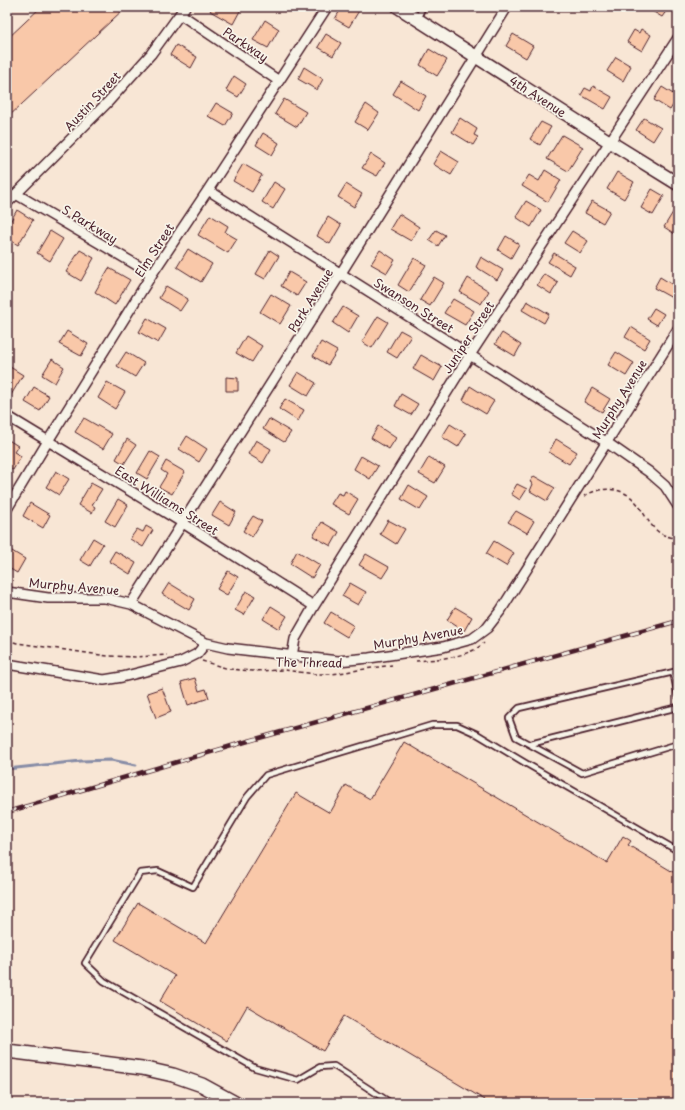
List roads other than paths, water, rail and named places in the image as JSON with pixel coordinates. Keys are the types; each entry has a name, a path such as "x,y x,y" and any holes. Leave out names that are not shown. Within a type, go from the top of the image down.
{"main road":[{"path":"7,1052 142,1068 173,1075 202,1085 235,1103"}],"street":[{"name":"Elm Street","path":"7,509 152,274 326,7"},
{"name":"4th Avenue","path":"398,7 678,184"},
{"name":"Park Avenue","path":"131,604 341,273 507,7"},
{"name":"Parkway","path":"183,10 279,81"},
{"name":"Austin Street","path":"7,203 108,102 151,54 183,10"},
{"name":"Juniper Street","path":"292,656 295,639 314,606 470,355 678,38"},
{"name":"Swanson Street","path":"208,190 606,442 649,472 665,486 678,506"},
{"name":"S Parkway","path":"16,194 152,274"},
{"name":"Murphy Avenue","path":"7,592 48,598 105,598 131,604 206,643 228,648 292,656 338,660 353,659 442,647 472,640 487,628 501,610 678,329"},
{"name":"East Williams Street","path":"7,416 183,523 314,606"},
{"path":"7,664 104,680 181,662 197,654 206,643"}],"lane":[{"path":"417,19 423,7"},
{"path":"678,671 519,708 509,718 516,737 582,773 678,744"},
{"path":"673,672 678,696"},
{"path":"530,744 678,707"},
{"path":"391,1103 334,1066 320,1067 298,1080 255,1068 104,981 85,963 140,873 158,871 193,887 247,797 266,775 432,725 457,725 477,734 678,852"}],"waterway":[{"path":"7,769 81,761 111,760 136,765"}],"railway":[{"path":"7,812 245,742 678,621"}]}
